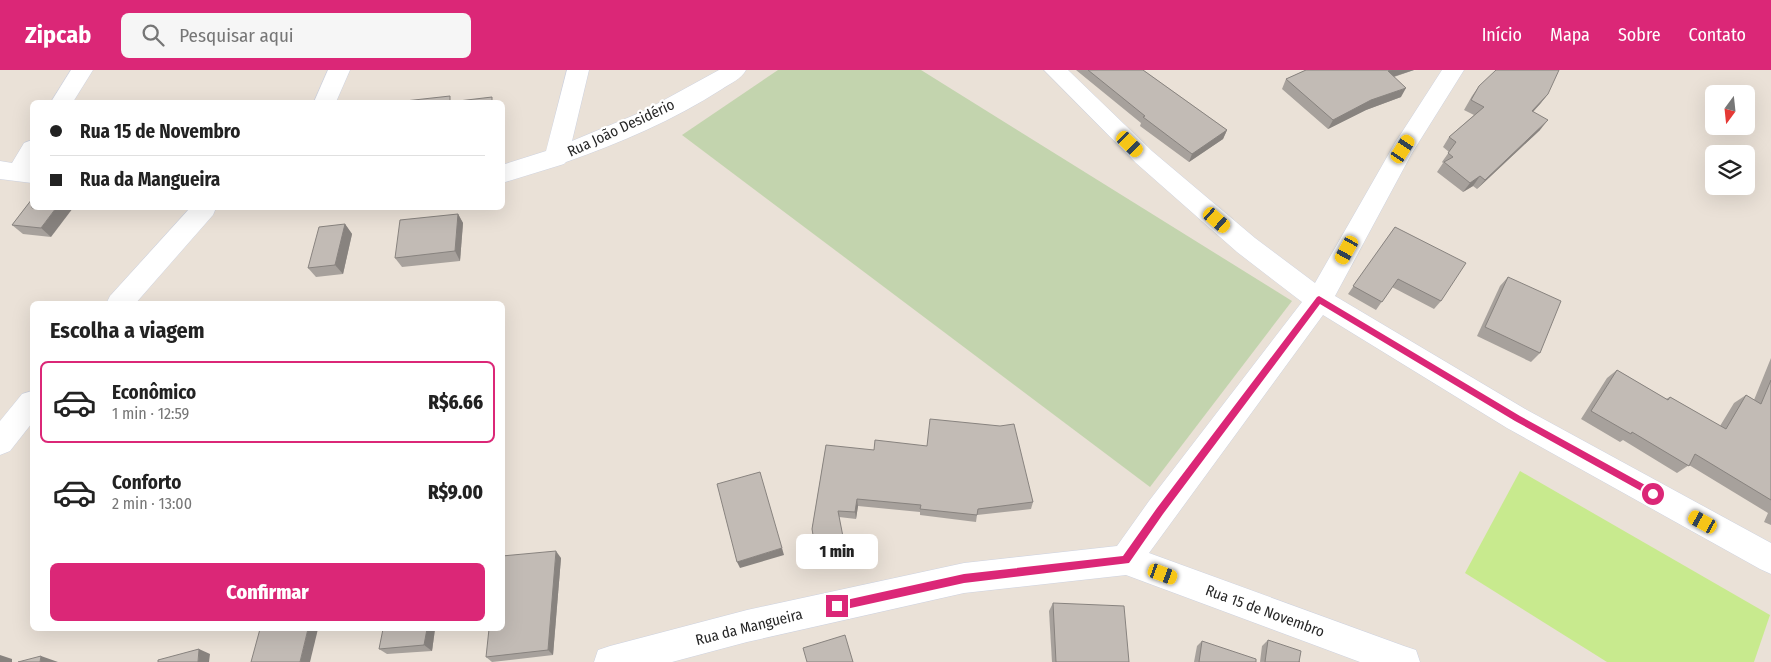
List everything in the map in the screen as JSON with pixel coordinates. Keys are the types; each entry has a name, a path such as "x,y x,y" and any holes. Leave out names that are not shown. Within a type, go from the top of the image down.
{"street":[{"path":"63,100 82,70"},
{"path":"326,100 339,70"},
{"path":"556,158 578,70"},
{"name":"Rua João Desidério","path":"505,173 556,158 652,116 735,70"},
{"path":"1055,70 1144,157 1246,245 1319,300 1518,419 1771,559"},
{"path":"1126,560 1160,511 1319,300 1403,149 1453,70"},
{"path":"17,172 30,152"},
{"path":"121,301 202,210"},
{"path":"0,442 30,405"},
{"name":"Rua da Mangueira","path":"610,662 747,626 964,578 1126,560"},
{"name":"Rua 15 de Novembro","path":"1126,560 1404,662"}],"green space":[{"path":"778,70 921,70 1292,301 1150,487 682,135"},
{"path":"1520,471 1770,615 1754,662 1607,662 1465,573"}],"building":[{"path":"1088,70 1143,70 1227,130 1192,154 1143,117 1145,116"},
{"path":"1306,70 1392,70 1388,71 1406,88 1371,100 1333,120 1286,79"},
{"path":"1496,70 1559,70 1548,94 1532,111 1548,120 1485,180 1480,176 1470,183 1444,162 1453,157 1448,153 1456,142 1449,137 1484,107 1471,100 1479,86"},
{"path":"450,96 450,100 414,100"},
{"path":"492,97 492,100 467,100"},
{"path":"30,202 30,210 54,210 41,228 12,225"},
{"path":"458,214 455,251 395,258 400,220"},
{"path":"345,224 335,265 308,268 319,227"},
{"path":"1395,227 1466,263 1441,301 1398,279 1382,302 1353,286"},
{"path":"1508,277 1561,301 1540,353 1485,327"},
{"path":"1617,370 1668,400 1670,397 1726,429 1746,395 1761,404 1771,380 1771,500 1695,454 1689,466 1632,432 1631,434 1591,411"},
{"path":"930,419 1000,426 1014,424 1033,502 978,509 977,515 920,509 921,505 857,499 855,512 838,511 846,552 817,558 812,529 826,445 874,450 875,440 927,446"},
{"path":"760,472 782,548 737,562 717,484"},
{"path":"556,551 548,650 486,657 489,631 505,631 505,556"},
{"path":"1053,603 1124,606 1129,662 1056,662"},
{"path":"259,631 308,631 300,662 251,662"},
{"path":"383,631 427,631 424,645 379,649"},
{"path":"845,635 853,662 807,662 803,648"},
{"path":"1268,640 1301,651 1299,662 1265,662"},
{"path":"1202,641 1256,659 1256,662 1199,662"},
{"path":"199,649 198,662 158,662 158,660"},
{"path":"41,656 40,662 18,662"}],"route":[{"path":"837,606 964,578 1126,560 1160,511 1319,300 1518,419 1653,494"}]}
